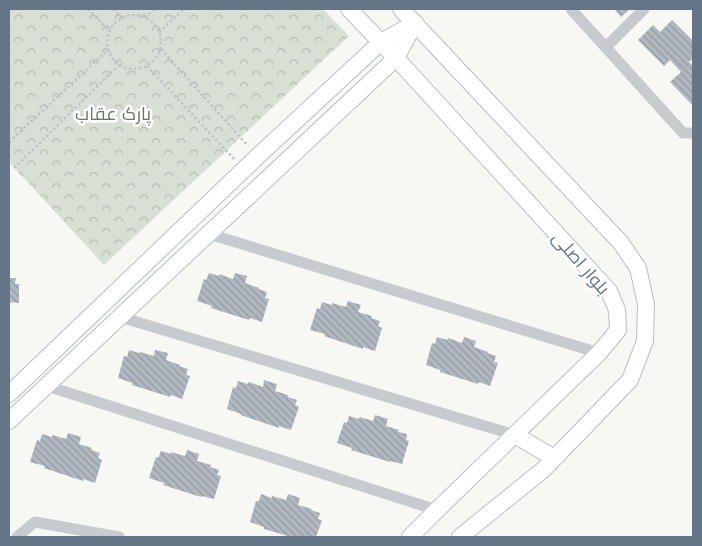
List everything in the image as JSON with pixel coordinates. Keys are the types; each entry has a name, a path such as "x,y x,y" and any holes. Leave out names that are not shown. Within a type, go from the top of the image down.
{"street":[{"name":"بلوار اصلی","path":"349,9 609,291 618,310 618,330 599,353 410,537"},
{"path":"401,9 621,243 638,268 646,304 644,342 630,380 544,468 460,537"},
{"path":"570,9 683,134 693,133"},
{"path":"606,47 644,9"},
{"path":"9,394 258,156 381,42 415,23"},
{"path":"9,421 396,58 415,23"},
{"path":"209,234 599,353"},
{"path":"120,317 515,435 554,458"},
{"path":"47,386 437,510"},
{"path":"16,537 35,522 119,537"}],"path":[{"path":"88,9 109,32"},
{"path":"113,9 122,18"},
{"path":"145,18 154,9"},
{"path":"159,32 184,9"},
{"path":"131,15 148,19 159,32 161,40 160,49 157,57 147,66 136,70 119,65 108,50 109,32 114,24 122,18 131,15"},
{"path":"160,49 258,156"},
{"path":"9,142 108,50"},
{"path":"14,168 119,65"},
{"path":"147,66 244,170"}],"green space":[{"name":"پارک عقاب","path":"9,9 323,9 349,36 104,265 9,162"}],"building":[{"path":"614,9 630,9 621,17"},
{"path":"672,20 693,41 693,58 689,62 693,66 693,106 670,82 681,72 670,60 664,66 638,40 653,25 660,32"},
{"path":"209,273 233,279 235,273 247,276 245,283 267,292 265,298 269,299 262,322 250,318 249,320 211,308 212,306 197,301 204,279 206,280"},
{"path":"9,278 16,278 15,284 19,284 19,303 9,302"},
{"path":"348,301 361,305 358,312 372,316 371,318 380,321 378,326 382,328 375,351 363,347 363,349 310,330 317,308 320,309 322,302 346,307"},
{"path":"437,337 447,340 448,338 462,343 464,337 476,341 474,347 496,356 494,362 498,363 490,386 440,372 440,370 426,365 432,343 435,344"},
{"path":"129,350 154,356 155,350 168,353 166,360 188,369 186,375 190,376 182,399 132,385 132,383 118,378 124,356 127,357"},
{"path":"264,380 277,384 275,391 297,400 295,405 299,407 291,430 279,426 279,428 227,409 233,387 236,388 238,381 248,384 249,382 263,387"},
{"path":"375,415 388,419 386,426 407,434 406,440 409,441 402,464 351,450 352,448 337,443 344,422 347,423 349,416 373,421"},
{"path":"68,433 81,437 79,444 100,453 98,458 102,460 95,483 83,479 83,481 30,462 37,440 40,441 42,434 66,439"},
{"path":"187,450 199,454 197,461 211,465 210,467 219,470 217,475 221,476 214,499 201,497 163,485 164,483 149,478 156,457 158,458 161,451 185,456"},
{"path":"261,494 286,500 288,494 300,498 298,505 320,513 318,519 322,520 316,537 291,537 264,529 264,527 250,522 256,501 259,501"}]}
